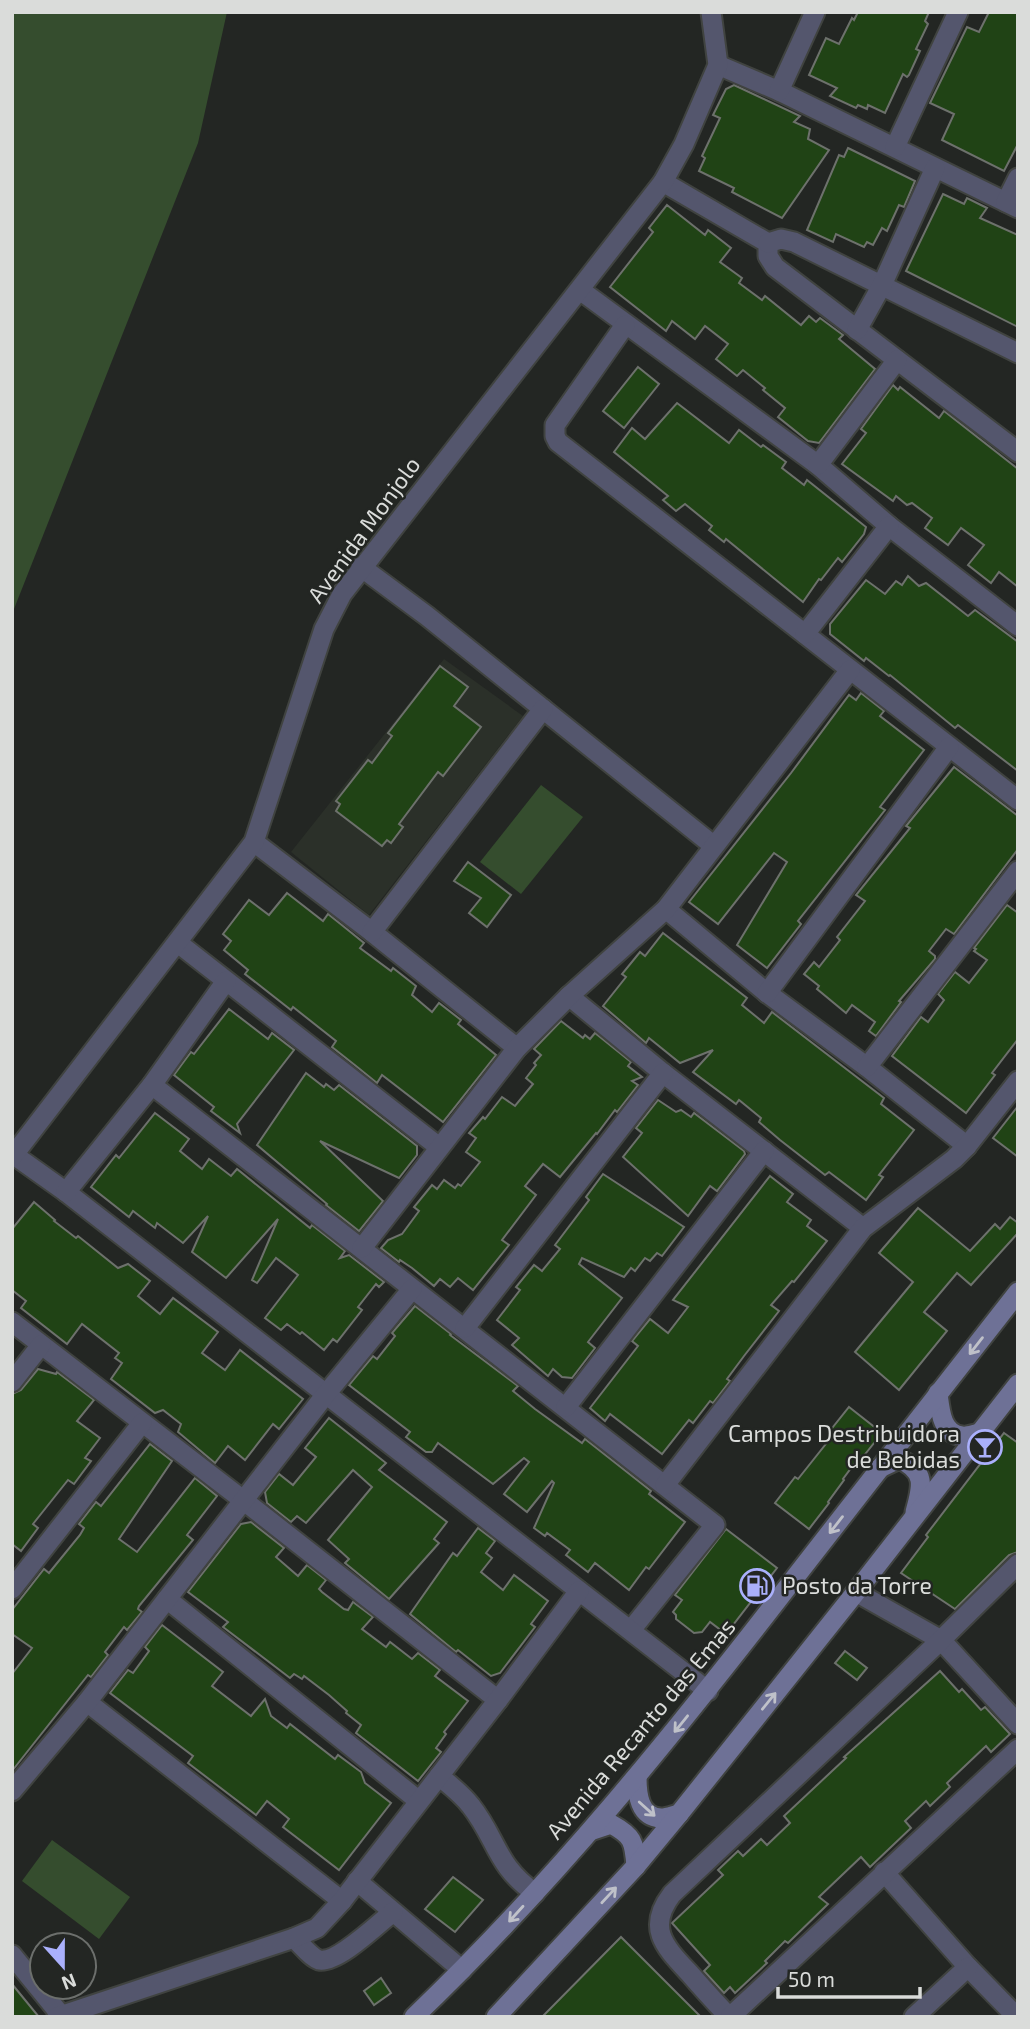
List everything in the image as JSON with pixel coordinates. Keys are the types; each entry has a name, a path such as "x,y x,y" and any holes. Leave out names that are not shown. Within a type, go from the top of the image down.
{"main road":[{"name":"Avenida Recanto das Emas","path":"414,2017 462,1970 593,1830 708,1691 1018,1292"},
{"path":"497,2016 636,1866 679,1814 1018,1384"},
{"path":"938,1393 940,1418 949,1430 961,1436 979,1433"},
{"path":"879,1469 900,1459 912,1465 920,1475 921,1491 913,1520"},
{"path":"637,1777 637,1799 646,1811 659,1818 679,1814"},
{"path":"593,1830 611,1824 626,1832 634,1843 636,1866"}],"street":[{"path":"711,12 718,65 779,91 1012,205 1018,178"},
{"path":"779,91 815,12"},
{"path":"895,147 958,12"},
{"name":"Avenida Monjolo","path":"13,1156 254,842 324,629 342,594 663,182 684,144 718,65"},
{"path":"858,330 882,285 935,169"},
{"path":"663,182 768,243 781,239 794,242 1018,353"},
{"path":"768,243 768,256 775,267 1018,452"},
{"path":"580,290 818,465 889,526 1018,626"},
{"path":"625,325 555,425 555,436 576,457 1018,800"},
{"path":"818,465 897,360"},
{"path":"806,634 889,526"},
{"path":"361,568 427,616 714,846"},
{"path":"362,1248 517,1048 569,996 666,909 850,670"},
{"path":"373,932 543,709"},
{"path":"767,993 949,747"},
{"path":"254,842 373,932 517,1048"},
{"path":"867,1067 1018,871"},
{"path":"666,909 767,993 967,1146"},
{"path":"178,943 439,1147"},
{"path":"66,1192 152,1085 226,981"},
{"path":"569,996 663,1073 863,1228"},
{"path":"465,1328 663,1073"},
{"path":"665,1485 863,1228 954,1159 1018,1081"},
{"path":"152,1085 715,1525 631,1630"},
{"path":"566,1407 764,1151"},
{"path":"13,1156 66,1192 708,1691"},
{"path":"12,1791 87,1702 326,1394 412,1289"},
{"path":"12,1322 498,1700"},
{"path":"12,1382 41,1345"},
{"path":"12,1589 142,1423"},
{"path":"1018,1564 692,1875 664,1905 659,1916 659,1927 667,1949 729,2017 1018,1749"},
{"path":"12,1955 59,2016 317,1928 342,1901 579,1591"},
{"path":"856,1592 941,1640 1018,1724"},
{"path":"167,1599 419,1801"},
{"path":"87,1702 342,1901"},
{"path":"439,1776 471,1806 507,1868 519,1882 535,1893"},
{"path":"884,1872 968,1967 1017,2017"},
{"path":"357,1881 462,1970"},
{"path":"294,1938 320,1960 330,1959 393,1912"},
{"path":"914,2017 968,1967"}],"shaded area":[{"path":"444,659 523,716 369,915 291,852"}],"green space":[{"path":"12,12 227,12 198,143 12,614"},
{"path":"541,785 583,817 521,894 480,862"},
{"path":"52,1840 130,1897 99,1939 98,1931 88,1931 22,1881"}],"building":[{"path":"858,12 929,12 925,21 928,24 916,49 920,51 909,75 907,77 903,74 885,113 868,105 867,109 858,105 856,108 830,96 837,88 809,75 826,38 839,44"},
{"path":"989,12 1018,12 1018,144 1004,171 942,140 954,114 930,103 967,27 979,32"},
{"path":"734,85 800,116 794,122 810,129 808,139 829,150 782,218 732,192 734,188 699,171 705,158 702,156 720,118 713,115 726,89"},
{"path":"848,148 915,181 904,207 899,205 887,231 882,228 873,245 867,242 864,247 836,234 833,242 807,230 839,155 844,157"},
{"path":"943,194 964,204 967,198 987,208 980,218 1018,235 1018,327 906,271"},
{"path":"667,205 705,235 708,230 731,248 720,262 742,278 739,283 762,300 765,296 801,325 809,316 816,322 820,318 843,335 839,339 875,369 819,443 808,441 778,417 785,408 743,370 737,376 716,359 728,344 705,326 695,339 672,321 666,331 610,287 653,232 649,228"},
{"path":"638,367 659,384 624,428 603,411"},
{"path":"893,385 898,390 900,387 939,418 944,411 1018,469 1018,587 999,572 991,583 968,565 984,545 961,528 948,545 925,528 932,518 912,503 907,505 896,496 893,501 842,464 866,433 861,429"},
{"path":"677,403 729,443 739,430 761,447 763,445 786,462 782,468 804,485 807,480 866,527 864,534 842,562 838,558 803,602 726,539 724,542 709,530 712,526 685,504 676,511 663,500 668,496 614,452 632,428 645,439"},
{"path":"908,576 919,586 926,583 968,616 975,610 1018,642 1018,771 958,725 955,728 890,675 866,658 864,661 830,634 830,624 866,580 885,594 896,581 902,585"},
{"path":"440,666 468,687 454,706 481,727 443,776 438,772 399,824 403,827 391,843 387,840 382,846 336,811 340,804 336,801 368,760 372,763 392,736 388,733"},
{"path":"861,693 884,711 880,716 924,750 880,807 885,810 798,921 801,924 767,968 737,945 787,862 774,853 718,924 689,902 849,695 856,700"},
{"path":"954,767 1018,816 1018,849 954,934 946,929 929,951 935,959 899,1001 901,1002 876,1036 869,1031 875,1022 852,1005 846,1013 817,989 819,986 804,974 814,962 819,967 840,940 837,937 865,901 856,895 910,828 906,826"},
{"path":"468,862 511,895 487,927 469,913 481,898 454,881"},
{"path":"287,893 323,921 328,914 364,943 360,948 416,986 412,995 432,1012 439,1003 461,1020 458,1024 496,1055 443,1122 382,1075 377,1083 332,1047 336,1041 245,974 248,970 224,950 231,941 223,934 249,900 269,915"},
{"path":"1007,905 1018,913 1018,1039 966,1113 892,1056 921,1017 928,1022 944,1000 938,994 955,972 969,983 987,960 974,951 974,948"},
{"path":"663,933 747,998 742,1005 764,1023 772,1012 884,1098 881,1104 914,1130 879,1175 883,1177 866,1200 829,1172 825,1175 780,1140 759,1122 761,1118 739,1100 736,1104 693,1072 713,1050 680,1063 649,1038 646,1043 603,1006 626,977 622,974 640,952 645,956"},
{"path":"229,1009 268,1039 272,1033 294,1050 237,1124 240,1133 211,1111 214,1107 174,1075"},
{"path":"561,1021 583,1038 585,1035 590,1039 595,1033 631,1062 628,1066 642,1077 632,1081 638,1085 560,1177 543,1164 525,1186 536,1195 502,1240 509,1245 473,1290 458,1278 450,1287 440,1279 434,1286 381,1248 388,1240 402,1234 419,1211 414,1207 432,1185 437,1189 444,1180 455,1188 458,1184 461,1186 480,1162 466,1152 476,1138 469,1133 483,1117 485,1119 502,1097 515,1106 533,1084 526,1078 541,1055 534,1049"},
{"path":"306,1073 324,1087 326,1084 334,1090 339,1085 417,1146 417,1155 399,1178 320,1141 383,1201 359,1231 257,1145"},
{"path":"658,1100 676,1112 681,1110 691,1117 694,1113 745,1154 717,1191 710,1186 688,1216 623,1157 642,1133 636,1128"},
{"path":"1018,1106 1018,1157 993,1138"},
{"path":"155,1113 189,1139 180,1151 202,1169 209,1159 231,1176 237,1169 310,1228 312,1225 345,1251 340,1258 349,1255 384,1282 379,1287 376,1284 358,1307 362,1310 337,1342 333,1339 324,1350 302,1332 300,1334 287,1324 281,1330 265,1318 298,1275 276,1258 257,1283 252,1280 278,1219 226,1278 192,1252 208,1216 183,1243 157,1223 155,1228 133,1211 129,1217 91,1187 116,1155 119,1158"},
{"path":"603,1174 684,1227 662,1256 657,1253 650,1261 645,1258 635,1271 631,1268 624,1277 582,1258 579,1264 622,1298 588,1342 595,1348 572,1378 562,1377 553,1369 548,1376 512,1345 519,1338 497,1320 520,1290 516,1287 534,1265 542,1271 560,1249 555,1245 589,1200 586,1197"},
{"path":"770,1176 793,1194 787,1202 811,1220 807,1226 827,1241 794,1282 792,1281 771,1305 779,1311 727,1379 730,1381 713,1403 710,1401 693,1423 689,1420 662,1454 610,1414 605,1421 590,1408 638,1346 632,1341 650,1319 668,1333 688,1307 673,1300"},
{"path":"34,1202 54,1221 76,1238 78,1236 118,1268 128,1264 150,1281 138,1296 160,1314 173,1298 218,1332 202,1353 225,1370 240,1350 303,1399 279,1429 273,1424 245,1460 228,1446 215,1463 178,1432 181,1424 163,1410 155,1413 111,1379 122,1363 115,1358 119,1353 82,1324 67,1344 21,1308 26,1301 12,1290 12,1229"},
{"path":"918,1208 970,1251 995,1224 1000,1229 1010,1217 1018,1223 1018,1233 971,1285 957,1273 924,1312 947,1331 899,1390 855,1352 913,1282 879,1253"},
{"path":"415,1306 518,1386 513,1391 535,1409 582,1443 585,1439 651,1491 649,1494 685,1522 629,1590 595,1563 588,1572 566,1555 570,1550 547,1533 545,1536 534,1528 554,1483 552,1481 527,1512 504,1494 529,1462 524,1458 493,1484 438,1443 432,1452 426,1452 406,1437 410,1432 349,1385 373,1356 377,1359 395,1336 392,1333"},
{"path":"38,1369 56,1374 57,1372 94,1400 77,1421 100,1438 85,1458 91,1461 74,1484 68,1480 33,1524 38,1528 21,1551 12,1544 12,1394 21,1390"},
{"path":"849,1407 882,1433 862,1458 860,1456 809,1529 775,1503 833,1435 829,1432"},
{"path":"329,1418 386,1463 379,1470 447,1522 434,1539 439,1543 389,1599 345,1563 349,1559 328,1540 372,1487 353,1470 306,1523 297,1516 291,1522 267,1503 265,1492 279,1474 293,1485 316,1457 305,1448"},
{"path":"1004,1433 1018,1443 1018,1552 1009,1555 955,1609 901,1573 928,1537 926,1535"},
{"path":"150,1444 172,1461 119,1539 137,1552 195,1478 217,1496 187,1535 193,1540 139,1606 138,1609 142,1612 127,1630 124,1627 91,1677 88,1675 12,1771 12,1674 32,1648 12,1634 12,1610 44,1569 49,1573 80,1535 84,1528 79,1524 96,1502 101,1506"},
{"path":"251,1522 284,1548 276,1557 298,1576 307,1565 326,1580 319,1589 322,1592 344,1609 348,1610 353,1602 373,1617 362,1629 386,1647 390,1642 412,1659 418,1653 440,1670 435,1676 468,1701 444,1732 446,1734 436,1748 441,1752 418,1781 356,1733 361,1725 329,1695 304,1676 302,1679 294,1674 290,1678 223,1627 228,1622 188,1592 241,1524"},
{"path":"478,1528 495,1541 486,1553 492,1558 481,1572 503,1590 514,1575 548,1601 531,1624 535,1627 500,1673 491,1676 458,1650 456,1652 410,1614 453,1553 457,1556"},
{"path":"726,1529 777,1568 726,1634 710,1622 702,1632 694,1633 676,1619 673,1612 682,1600 675,1595"},
{"path":"162,1625 223,1672 212,1686 251,1716 265,1699 271,1716 287,1728 290,1724 335,1759 338,1755 361,1772 365,1783 391,1803 339,1870 283,1827 289,1819 267,1801 256,1815 188,1763 193,1756 110,1693 128,1670 133,1673 149,1651 145,1647"},
{"path":"845,1651 867,1668 857,1680 835,1663"},
{"path":"940,1671 959,1692 962,1689 981,1710 985,1707 1010,1734 991,1752 986,1746 947,1783 950,1787 930,1806 926,1801 905,1821 911,1828 870,1867 861,1857 819,1897 828,1904 788,1943 785,1941 765,1961 767,1963 735,1993 730,1987 724,1993 704,1971 710,1965 672,1923 723,1875 718,1870 738,1851 743,1856 761,1839 767,1845 790,1823 784,1816 846,1758 844,1757"},
{"path":"453,1877 483,1900 455,1932 425,1909"},
{"path":"621,1937 701,2017 542,2017"},
{"path":"381,1978 391,1993 374,2005 364,1991"},
{"path":"12,1984 39,2017 12,2017"}],"place":[{"name":"Campos Destribuidora de Bebidas","path":"985,1447"},
{"name":"Posto da Torre","path":"757,1586"}]}
